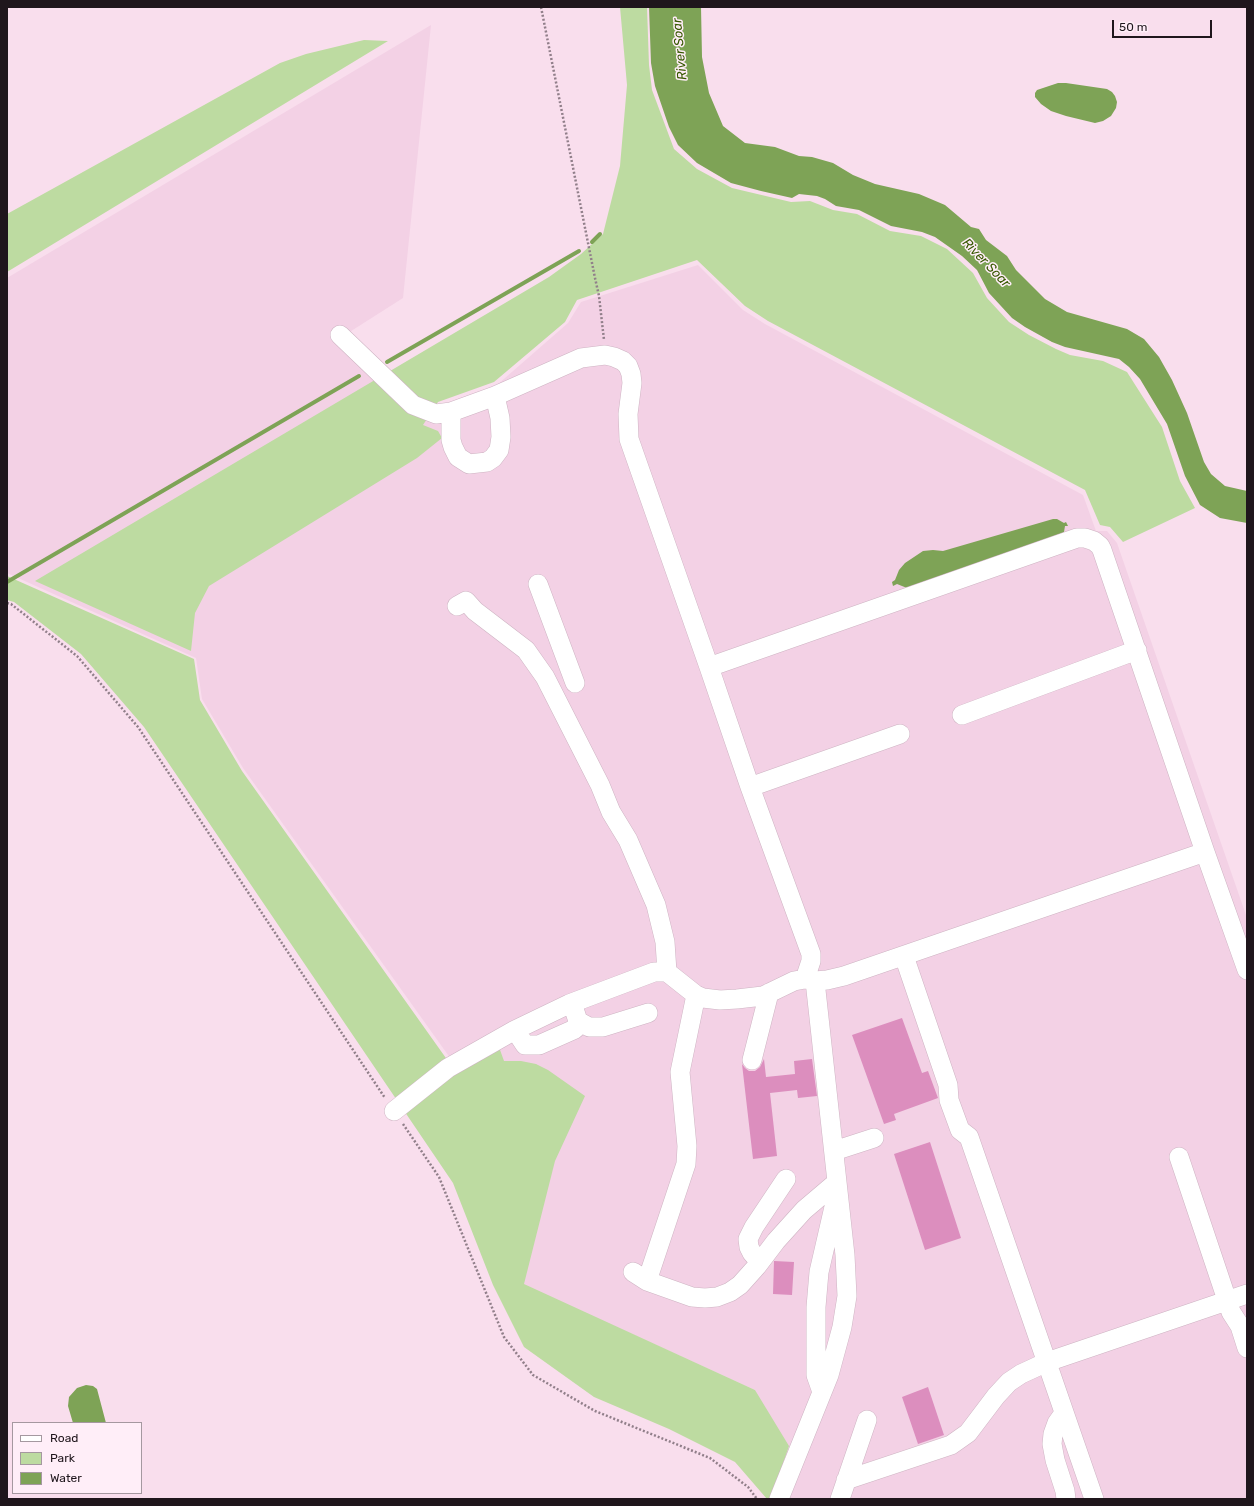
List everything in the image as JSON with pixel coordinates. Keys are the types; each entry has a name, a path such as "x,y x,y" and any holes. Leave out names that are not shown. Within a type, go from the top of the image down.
{"lane":[{"path":"340,336 412,405 436,414 451,412 495,396 581,358 605,355 623,361 628,366 632,383 628,414 629,439 710,666 750,787 811,954 810,980 834,1151 848,1296 836,1350 822,1392 779,1499"},
{"path":"451,412 451,440 458,457 468,464 486,462 493,458 499,450 501,437 500,418 495,396"},
{"path":"710,666 1077,538 1090,539 1100,546 1247,970"},
{"path":"538,584 575,683"},
{"path":"457,606 466,601 475,611 526,650 545,677 600,785 612,812 628,840 656,905 665,942 667,972"},
{"path":"962,715 1137,650"},
{"path":"540,670 566,659"},
{"path":"750,787 900,734"},
{"path":"394,1111 448,1068 515,1030 572,1003 654,972 667,972 696,995 720,1000 763,996 794,981 827,980 844,976 1205,852"},
{"path":"904,956 948,1085 949,1100 960,1130 969,1137 1094,1499"},
{"path":"752,1060 770,993"},
{"path":"696,995 680,1072 687,1146 686,1164 640,1277 692,1297 717,1297 730,1292 740,1285 804,1210 837,1188"},
{"path":"515,1030 525,1045 538,1045 575,1029 578,1021 572,1003"},
{"path":"578,1021 589,1027 603,1027 648,1013"},
{"path":"834,1151 874,1138"},
{"path":"1179,1157 1231,1312 1240,1326 1247,1348"},
{"path":"760,1262 752,1253 749,1247 748,1238 786,1179"},
{"path":"822,1392 816,1375 816,1306 820,1272 837,1188"},
{"path":"846,1480 951,1445 968,1433 996,1396 1010,1382 1021,1374 1047,1362 1247,1294"},
{"path":"1064,1413 1057,1423 1053,1434 1052,1444 1066,1499"},
{"path":"840,1499 867,1420"}],"path":[{"path":"541,7 593,270 600,296 605,355"},
{"path":"7,603 11,604 77,656 138,727 439,1177 504,1337 533,1375 595,1411 710,1458 748,1487 757,1499"}],"shaded area":[{"path":"431,25 403,298 348,333 424,403 439,406 497,385 568,323 581,302 698,265 743,310 765,324 1083,495 1096,531 1107,531 1117,543 1247,918 1247,1499 786,1499 755,1390 524,1285 458,1069 243,768 202,699 196,658 7,573 7,278"}],"green space":[{"path":"620,7 647,7 649,65 652,90 674,149 697,169 732,188 791,202 810,201 833,210 857,214 890,231 921,236 947,249 973,273 987,298 1009,322 1029,335 1070,355 1103,361 1127,372 1162,427 1180,481 1195,508 1123,542 1110,527 1100,525 1085,490 768,321 745,306 697,260 577,300 565,322 494,382 438,402 423,425 438,431 442,438 417,458 209,586 195,613 191,651 35,581 549,277 581,254 603,234 620,166 627,85"},
{"path":"364,40 388,41 7,272 7,214 280,63 306,54"},
{"path":"7,576 194,659 200,700 242,771 453,1068 499,1047 504,1061 521,1061 536,1064 548,1070 585,1096 555,1161 524,1284 755,1390 789,1446 771,1499 767,1499 735,1462 669,1429 594,1397 524,1347 493,1285 453,1183 144,727 81,654 14,602 7,600"}],"water":[{"name":"River Soar","path":"649,7 701,7 702,57 709,93 723,126 745,143 775,147 799,156 812,157 833,163 853,175 875,184 919,194 945,205 971,227 979,229 986,240 1007,256 1016,270 1045,299 1067,312 1127,329 1144,339 1159,357 1172,380 1187,413 1204,462 1211,474 1225,486 1247,491 1247,523 1220,518 1200,505 1185,476 1167,424 1140,379 1129,367 1119,359 1065,347 1052,342 1025,327 1012,318 989,293 977,270 962,256 935,237 922,232 891,226 859,210 836,206 817,196 799,194 792,198 731,183 697,163 678,145 669,127 655,86 651,63"},
{"path":"1058,83 1107,89 1115,96 1117,102 1116,108 1111,116 1103,121 1095,123 1051,111 1041,104 1035,97 1035,93 1037,90"},
{"path":"1057,519 1064,523 1066,522 1068,526 1065,526 1064,532 907,588 897,584 893,586 892,582 895,580 899,570 905,563 923,551 943,551"},
{"path":"86,1385 93,1386 97,1389 106,1422 73,1422 68,1406 69,1397 77,1388"}],"building":[{"path":"902,1018 922,1073 928,1071 938,1098 894,1114 896,1120 884,1124 852,1035"},
{"path":"764,1059 766,1077 795,1074 794,1061 812,1059 817,1096 798,1098 797,1090 770,1093 777,1156 753,1159 742,1064 749,1071 755,1071 760,1067"},
{"path":"930,1142 961,1238 925,1250 894,1154"},
{"path":"774,1261 794,1262 792,1295 773,1294"},
{"path":"928,1387 944,1435 918,1444 902,1397"}],"waterway":[{"path":"592,242 600,234"},
{"path":"387,362 579,251"},
{"path":"7,582 359,376"}]}
